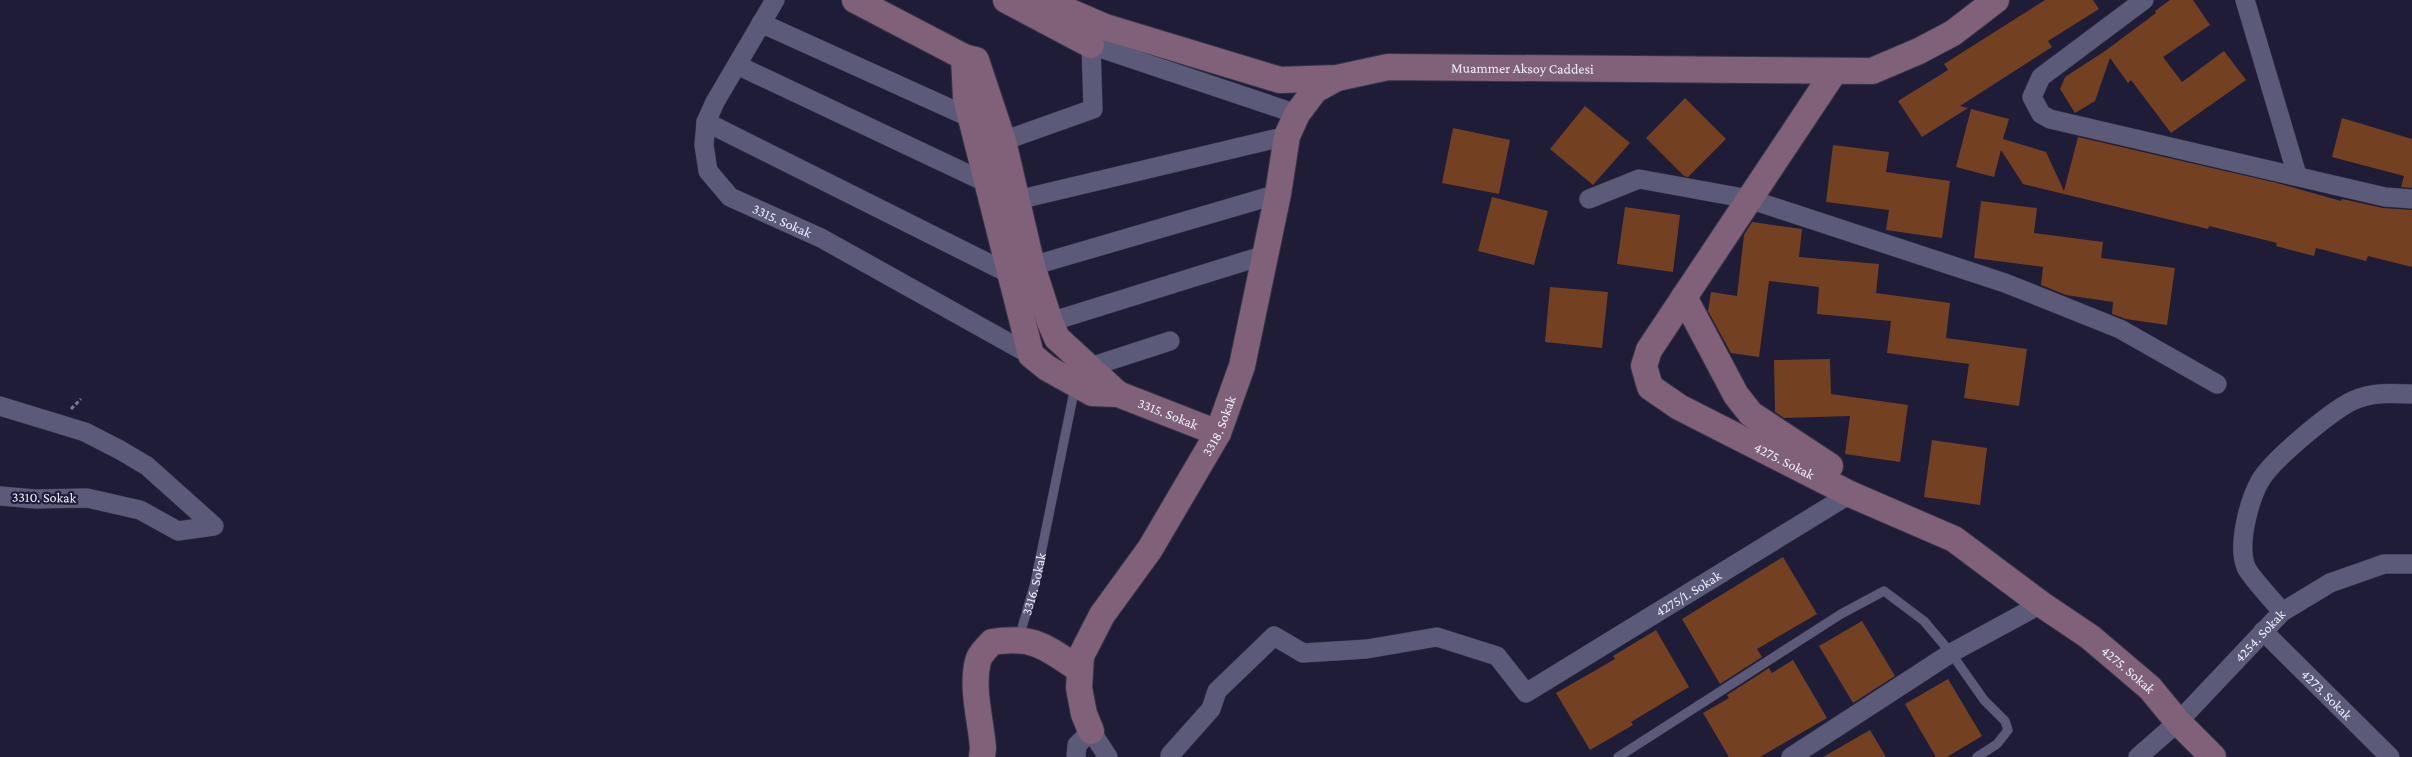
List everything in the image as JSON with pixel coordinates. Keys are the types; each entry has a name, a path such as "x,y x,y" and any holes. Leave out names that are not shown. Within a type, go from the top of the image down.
{"street":[{"name":"3315. Sokak","path":"775,0 715,102 706,122 704,146 708,171 730,197 821,238 1031,355"},
{"path":"855,0 964,57 976,60 1003,141 1017,200 1021,270 1031,355 1047,368 1083,376 1170,341"},
{"path":"1006,0 1091,45 1292,125"},
{"name":"Muammer Aksoy Caddesi","path":"1043,0 1105,27 1280,80 1338,78 1388,67 1872,71 1919,51 1953,33 1996,0"},
{"path":"2144,0 2041,77 2032,97 2041,114 2050,119 2297,175 2385,198 2412,199"},
{"path":"2245,0 2297,175"},
{"path":"761,23 971,118"},
{"path":"1003,141 1093,109 1091,45"},
{"path":"964,57 966,98 987,183 1021,270 1057,338 1083,376"},
{"path":"737,65 987,183"},
{"name":"4275. Sokak","path":"1834,72 1649,350 1644,366 1650,386 1679,407 1850,494 1954,539 2040,604 2090,637 2143,682 2178,722 2213,757"},
{"name":"3318. Sokak","path":"1108,757 1091,731 1084,714 1080,688 1082,656 1102,615 1150,549 1218,433 1242,366 1292,125 1315,90 1338,78"},
{"path":"706,122 1021,270 1278,194"},
{"path":"1017,200 1292,125"},
{"path":"1589,199 1639,179 1749,199 2005,283 2120,329 2217,384"},
{"path":"1050,322 1265,256"},
{"path":"1684,297 1736,395 1751,414 1798,447 1954,539"},
{"name":"3315. Sokak","path":"1083,376 1092,393 1118,394 1218,433"},
{"path":"2282,612 2246,567 2243,542 2248,512 2260,481 2287,452 2352,401 2380,393 2412,394"},
{"name":"3310. Sokak","path":"0,406 85,432 120,450 147,466 214,526 178,531 140,510 87,498 35,499 0,496"},
{"name":"4275/1. Sokak","path":"1170,755 1211,710 1217,691 1274,636 1303,653 1367,649 1437,637 1497,656 1526,693 1850,494"},
{"name":"4254. Sokak","path":"2138,757 2178,722 2282,612 2330,582 2384,564 2412,564"},
{"path":"1792,757 1951,653 2040,604"},
{"name":"4273. Sokak","path":"2263,632 2390,757"},
{"path":"982,757 984,748 976,678 978,660 982,652 992,642 1028,640 1080,670"},
{"path":"1076,757 1078,745 1091,731"}],"lane":[{"name":"3316. Sokak","path":"1018,640 1035,583 1083,376"},
{"path":"1618,757 1841,614 1884,591 1924,620 1951,653 1984,700 2005,721 2008,730 1997,744 1977,757"}],"building":[{"path":"2045,0 2093,0 2099,9 2048,41 2052,47 1960,106 1968,108 1922,137 1898,101 1948,70 1944,64"},
{"path":"2170,0 2193,0 2210,25 2163,57 2182,82 2224,51 2246,80 2171,133 2131,80 2128,83 2110,58 2095,101 2075,113 2060,89 2065,77 2105,51 2156,13 2155,11"},
{"path":"1685,98 1726,139 1688,177 1684,176 1646,138"},
{"path":"1585,106 1630,143 1593,185 1550,149"},
{"path":"1971,109 2009,119 2003,139 2046,152 2064,191 2078,137 2277,183 2341,201 2342,199 2383,208 2412,210 2412,267 2368,256 2366,261 2316,248 2314,256 2276,246 2277,243 2209,226 2208,229 2023,184 2001,150 1994,177 1956,167"},
{"path":"2342,118 2412,139 2412,188 2401,187 2404,176 2332,157"},
{"path":"1453,128 1510,140 1499,194 1442,183"},
{"path":"1833,145 1889,152 1886,172 1950,181 1942,238 1886,230 1889,210 1826,202"},
{"path":"1492,197 1548,211 1534,265 1478,251"},
{"path":"1981,201 2037,208 2034,233 2103,242 2101,258 2175,268 2167,325 2126,319 2112,314 2113,302 2066,295 2041,285 2043,267 1974,258"},
{"path":"1625,207 1680,215 1673,272 1617,264"},
{"path":"1752,222 1802,229 1799,257 1879,264 1876,293 1950,303 1946,338 2027,349 2019,406 1964,398 1969,364 1887,353 1891,321 1817,314 1819,287 1769,281 1759,357 1731,353 1708,311 1711,292 1737,296 1744,235"},
{"path":"1550,287 1608,292 1602,348 1545,342"},
{"path":"1830,359 1831,394 1908,405 1900,462 1845,454 1850,416 1784,418 1775,412 1774,360"},
{"path":"1932,440 1987,448 1980,505 1924,497"},
{"path":"1783,557 1817,614 1757,649 1762,657 1720,684 1682,619"},
{"path":"1862,621 1895,676 1853,703 1819,646"},
{"path":"1656,630 1689,687 1631,722 1633,725 1590,750 1556,693 1615,659 1613,656"},
{"path":"1793,660 1827,718 1760,757 1729,757 1703,713 1729,698 1727,695 1769,668 1772,673"},
{"path":"1948,679 1982,736 1947,757 1936,757 1905,704"},
{"path":"1870,730 1886,757 1823,757"}]}
